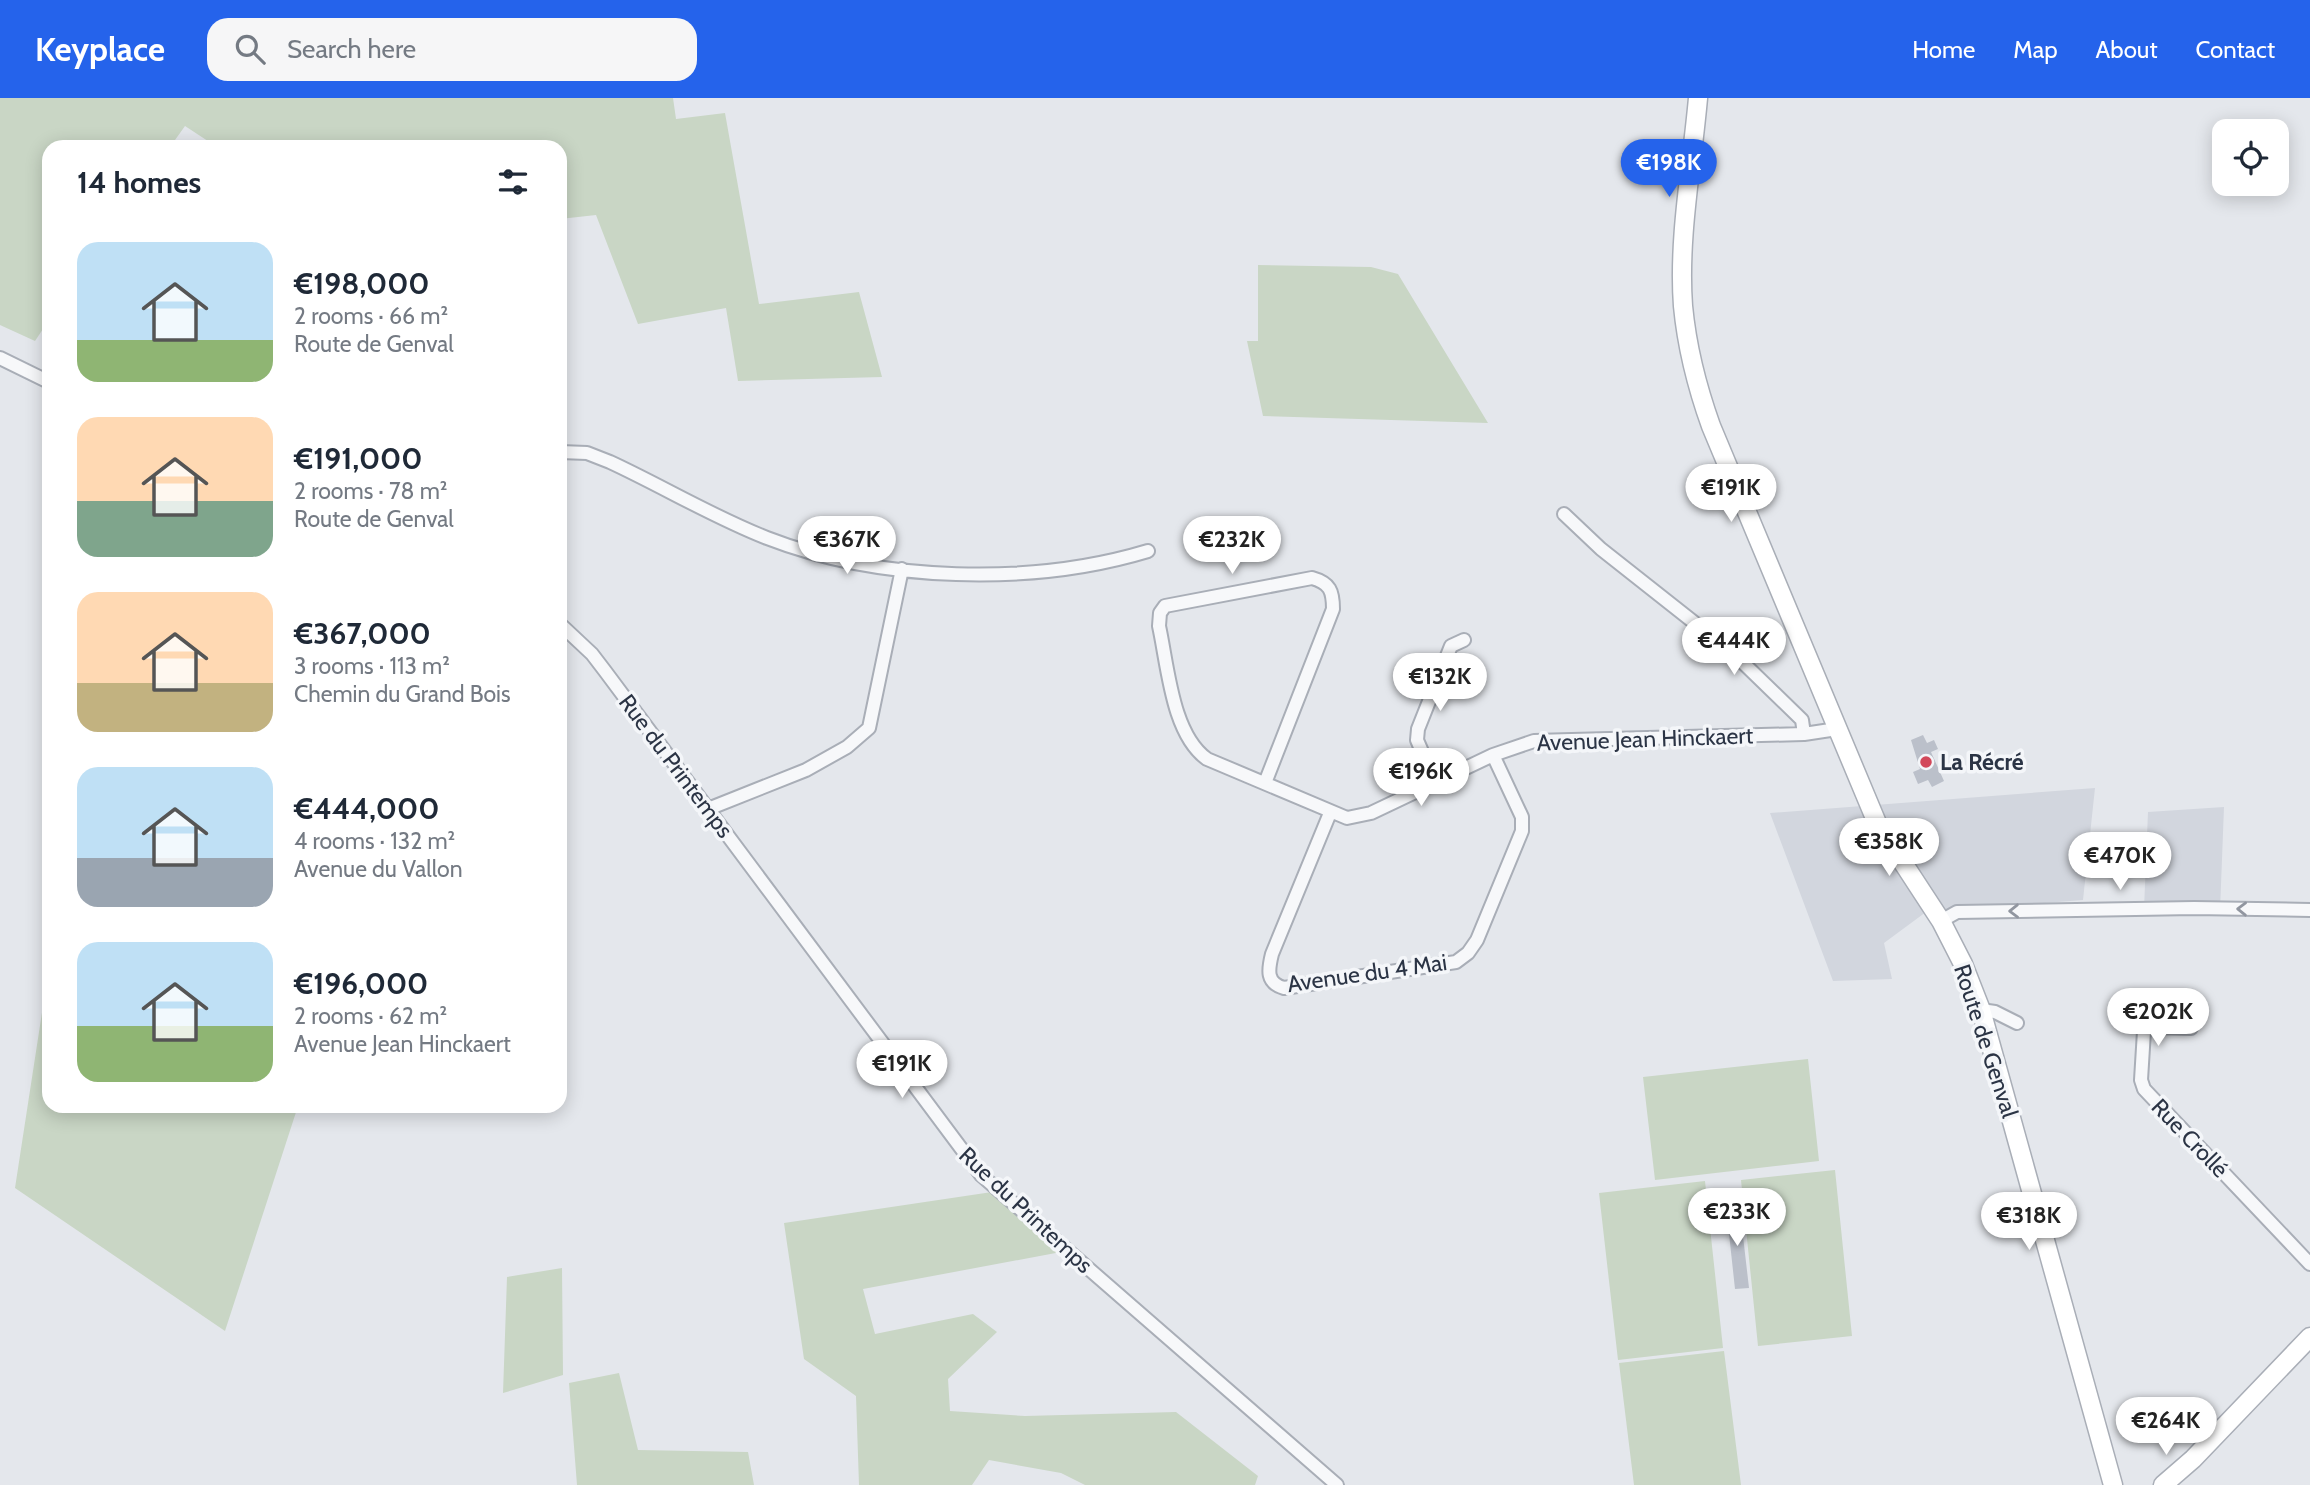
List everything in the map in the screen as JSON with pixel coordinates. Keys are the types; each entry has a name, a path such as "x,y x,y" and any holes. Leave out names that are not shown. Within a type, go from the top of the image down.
{"main road":[{"name":"Route de Genval","path":"1698,98 1685,229 1683,304 1697,386 1711,426 1877,823 1941,921 1963,964 1981,1010 2113,1485"},
{"path":"2163,1485 2193,1459 2310,1337"},
{"path":"2179,1485 2193,1459"}],"street":[{"path":"0,358 42,379"},
{"path":"567,452 587,453 610,461 771,539 827,555 902,569 1026,574 1106,563 1148,551"},
{"path":"1564,514 1618,564 1734,654 1802,720 1804,734"},
{"path":"708,809 806,771 847,747 869,727 902,569"},
{"name":"Avenue Jean Hinckaert","path":"1265,783 1333,609 1330,588 1324,581 1312,578 1165,606 1160,613 1159,626 1186,738 1207,759 1330,813 1356,818 1493,755 1534,741 1804,734 1838,729"},
{"name":"Rue du Printemps","path":"567,631 592,654 981,1175 1337,1485"},
{"path":"1434,782 1417,740 1419,721 1451,646 1464,640"},
{"name":"Avenue du 4 Mai","path":"1330,813 1272,954 1268,972 1271,981 1284,988 1456,962 1468,953 1477,940 1522,831 1522,817 1493,755"},
{"path":"1941,921 1957,912 2180,908 2310,910"},
{"path":"1981,1010 1995,1012 2017,1023"},
{"name":"Rue Crollé","path":"2191,1028 2152,1027 2144,1031 2141,1080 2144,1089 2310,1264"}],"shaded area":[{"path":"2095,788 2083,900 1926,912 1884,943 1892,979 1833,981 1770,813"},
{"path":"2224,807 2220,911 2144,909 2148,812"}],"green space":[{"path":"0,98 673,98 676,119 725,113 759,304 859,292 882,377 738,381 726,308 638,324 596,215 567,218 567,140 206,140 185,126 175,140 42,140 42,330 35,341 0,325"},
{"path":"1258,265 1371,267 1398,274 1488,423 1263,416 1247,341 1258,341"},
{"path":"42,1012 42,1113 296,1113 225,1331 15,1188"},
{"path":"1808,1059 1819,1161 1655,1180 1643,1077"},
{"path":"1835,1170 1852,1336 1758,1346 1741,1180"},
{"path":"1705,1181 1723,1348 1618,1360 1599,1193"},
{"path":"992,1192 1061,1252 863,1289 875,1334 973,1314 997,1332 948,1379 950,1411 1025,1416 1176,1412 1258,1476 1255,1485 1085,1485 1061,1473 989,1460 972,1485 859,1485 856,1396 804,1359 784,1223"},
{"path":"562,1268 563,1375 503,1393 507,1277"},
{"path":"1724,1351 1741,1485 1634,1485 1619,1363"},
{"path":"619,1373 638,1450 748,1452 754,1485 577,1485 569,1383"}],"building":[{"name":"La Récré","path":"1923,735 1927,743 1934,740 1938,749 1931,752 1944,781 1932,787 1928,780 1918,784 1913,772 1920,769 1911,740"},
{"path":"1736,1205 1737,1211 1740,1210 1749,1288 1735,1289 1726,1206"}],"place":[{"name":"La Récré","path":"1926,762"}]}
